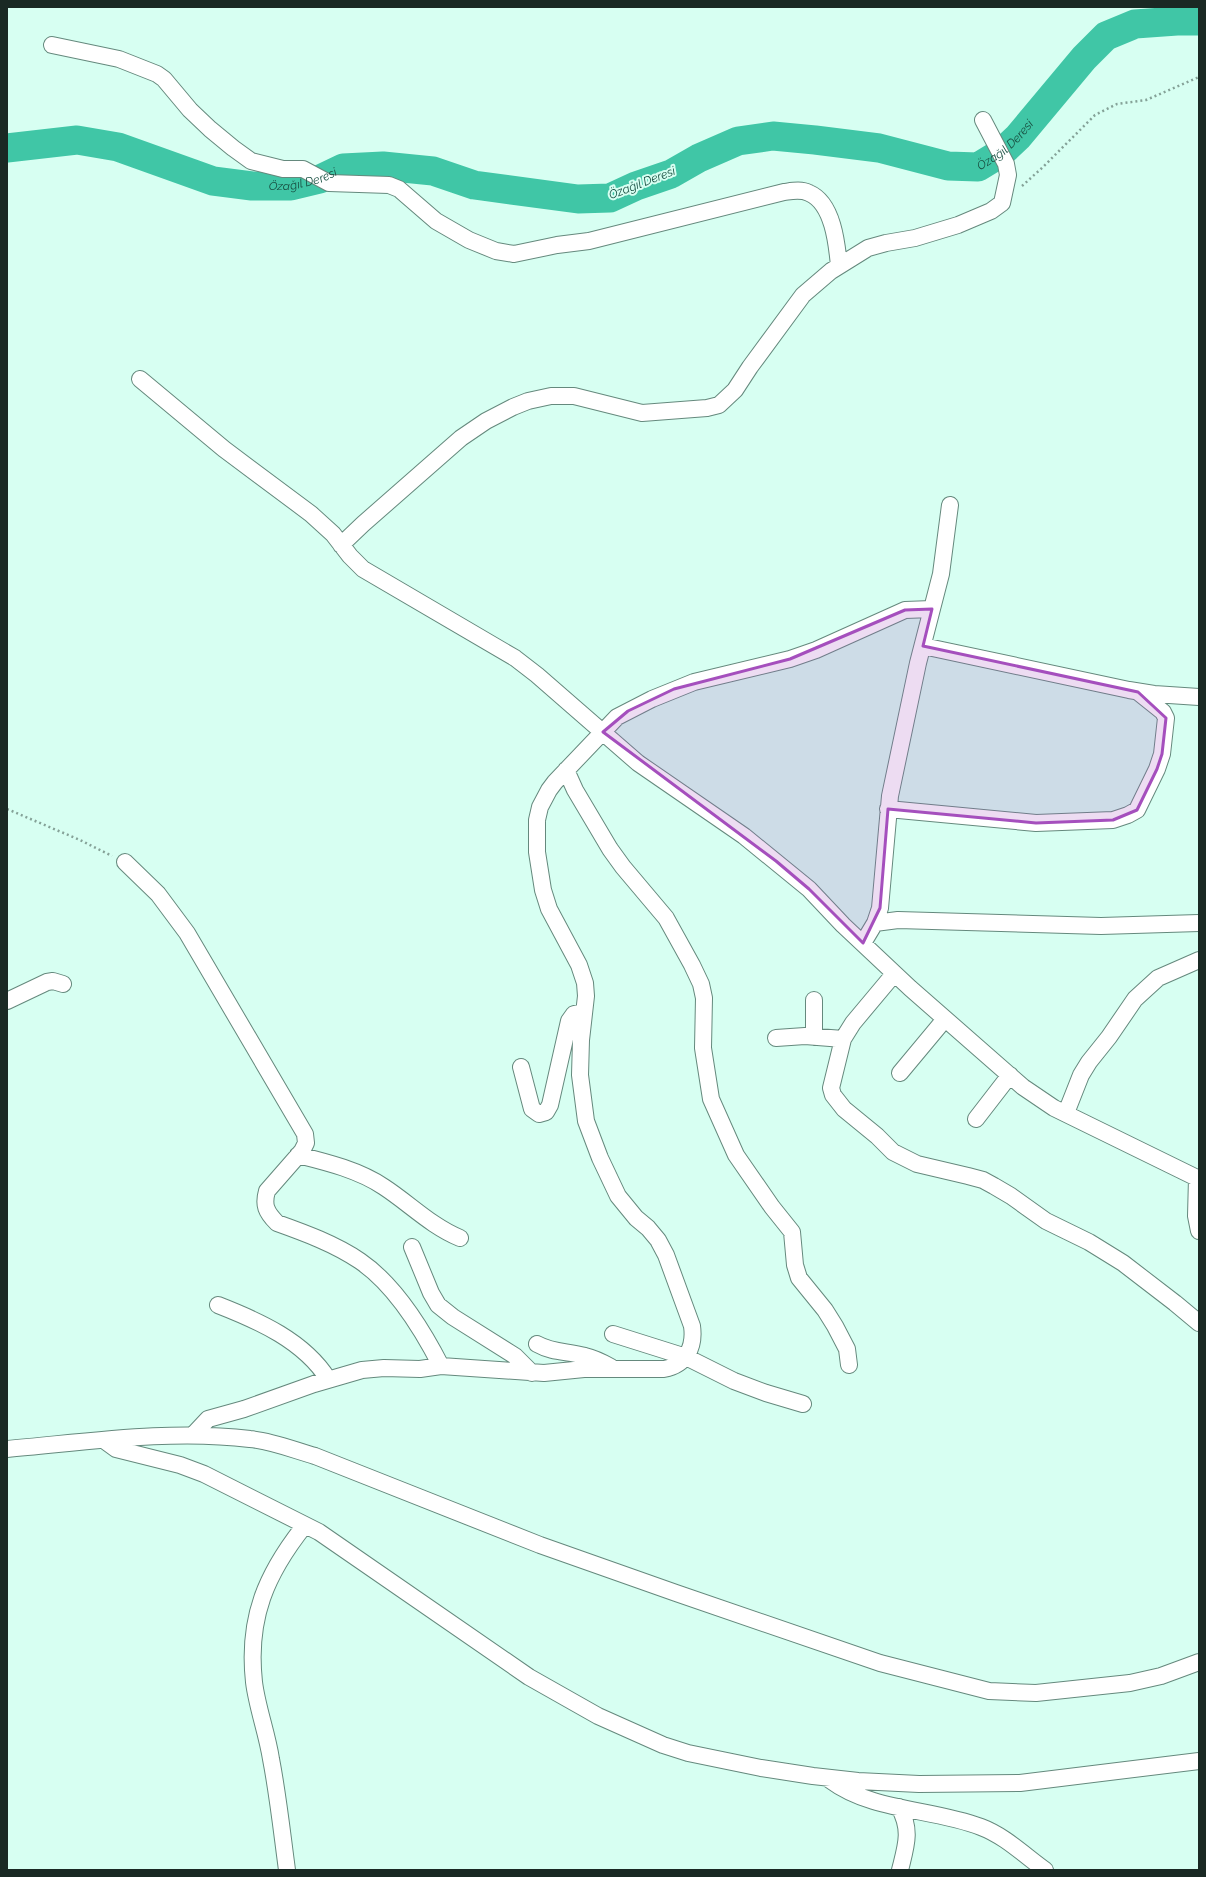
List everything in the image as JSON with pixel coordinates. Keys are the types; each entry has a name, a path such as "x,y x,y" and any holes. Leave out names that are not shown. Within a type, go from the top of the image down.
{"street":[{"path":"52,45 119,59 157,74 164,79 190,110 205,124 251,161 283,169 303,169 329,183 389,185 398,189 436,221 469,240 496,252 514,254 589,241 784,192 799,191 809,193 814,196 825,209 835,232 839,266"},
{"path":"341,545 368,519 461,438 486,421 528,401 551,396 574,396 642,413 707,408 719,405 735,390 802,295 839,266 868,248 915,238 958,225 991,211 1002,203 1008,176 1006,164 982,120"},
{"path":"140,379 224,449 311,514 333,534 341,545 364,569 515,658 537,675 638,763 744,836 776,861 810,889 894,974 1023,1087 1066,1114 1198,1179 1196,1216 1199,1231"},
{"path":"863,943 875,923 880,908 888,809 898,751 940,574 950,505"},
{"path":"193,1434 208,1419 244,1409 328,1379 362,1370 384,1368 420,1369 441,1366 532,1374 613,1368 664,1369 673,1367 686,1357 694,1337 692,1326 666,1255 651,1232 636,1218 618,1196 600,1158 586,1121 580,1075 585,983 579,965 550,909 543,890 537,852 537,827 540,807 549,790 566,770 617,717 628,710 694,682 790,659 816,650 905,610 932,609"},
{"path":"923,646 1138,692 1199,697"},
{"path":"888,809 1036,823 1113,820 1128,815 1136,810 1157,770 1162,754 1166,718 1163,712 1138,692"},
{"path":"566,770 579,797 610,848 623,867 666,918 692,965 701,984 704,998 702,1048 711,1099 736,1155 772,1207 792,1232 795,1265 799,1278 826,1310 846,1349 849,1365"},
{"path":"125,862 158,894 187,933 305,1134 306,1143 298,1155 267,1191 264,1199 265,1208 270,1216 277,1223 334,1246 351,1255 372,1271 388,1286 410,1313 429,1342 441,1366"},
{"path":"875,923 898,920 1101,926 1199,923"},
{"path":"1066,1114 1081,1075 1135,999 1158,978 1199,960"},
{"path":"894,974 853,1023 843,1039 831,1088 833,1095 844,1109 877,1136 893,1152 917,1164 983,1180 1012,1196 1046,1221 1089,1242 1123,1263 1199,1323"},
{"path":"7,1000 46,982 53,981 64,984"},
{"path":"814,1000 814,1037"},
{"path":"522,1067 532,1109 539,1114 546,1112 550,1105 568,1021 574,1014 584,1012"},
{"path":"900,1073 945,1019"},
{"path":"776,1038 814,1037 843,1039"},
{"path":"976,1119 1010,1075"},
{"path":"298,1155 343,1168 376,1182 437,1227 460,1238"},
{"path":"412,1247 431,1293 438,1305 453,1318 515,1356 532,1374"},
{"path":"218,1305 262,1324 288,1339 307,1353 322,1369 328,1379"},
{"path":"613,1334 686,1357 734,1381 766,1393 803,1404"},
{"path":"537,1344 548,1350 584,1355 600,1360 613,1368"},
{"path":"7,1449 193,1434 252,1439 315,1456 555,1551 880,1663 982,1690 1011,1693 1036,1693 1130,1684 1161,1676 1199,1662"},
{"path":"105,1441 116,1449 180,1465 204,1474 305,1525 337,1544 529,1677 598,1716 663,1745 688,1753 761,1768 827,1778 918,1784 990,1785 1043,1781 1115,1770 1199,1761"},
{"path":"287,1870 271,1760 254,1683 253,1645 257,1611 275,1567 282,1554 305,1525"},
{"path":"827,1778 840,1788 870,1800 962,1820 982,1827 1007,1841 1045,1870"},
{"path":"899,1807 908,1828 906,1848 900,1870"}],"path":[{"path":"1002,203 1043,167 1095,115 1117,104 1146,100 1199,77"},
{"path":"7,809 80,840 125,862"}],"highlighted area":[{"path":"932,609 923,646 1138,692 1166,718 1162,754 1157,769 1137,810 1113,820 1036,823 888,809 880,908 863,943 809,889 776,861 603,732 628,711 674,689 790,659 905,610"}],"waterway":[{"name":"Özağıl Deresi","path":"7,148 77,140 118,147 213,181 252,186 291,186 320,179 343,168 383,166 433,171 474,185 578,199 610,198 636,186 671,174 699,158 738,141 773,136 879,148 948,166 978,167 1001,153 1018,137 1084,58 1106,36 1135,24 1199,21"}]}
